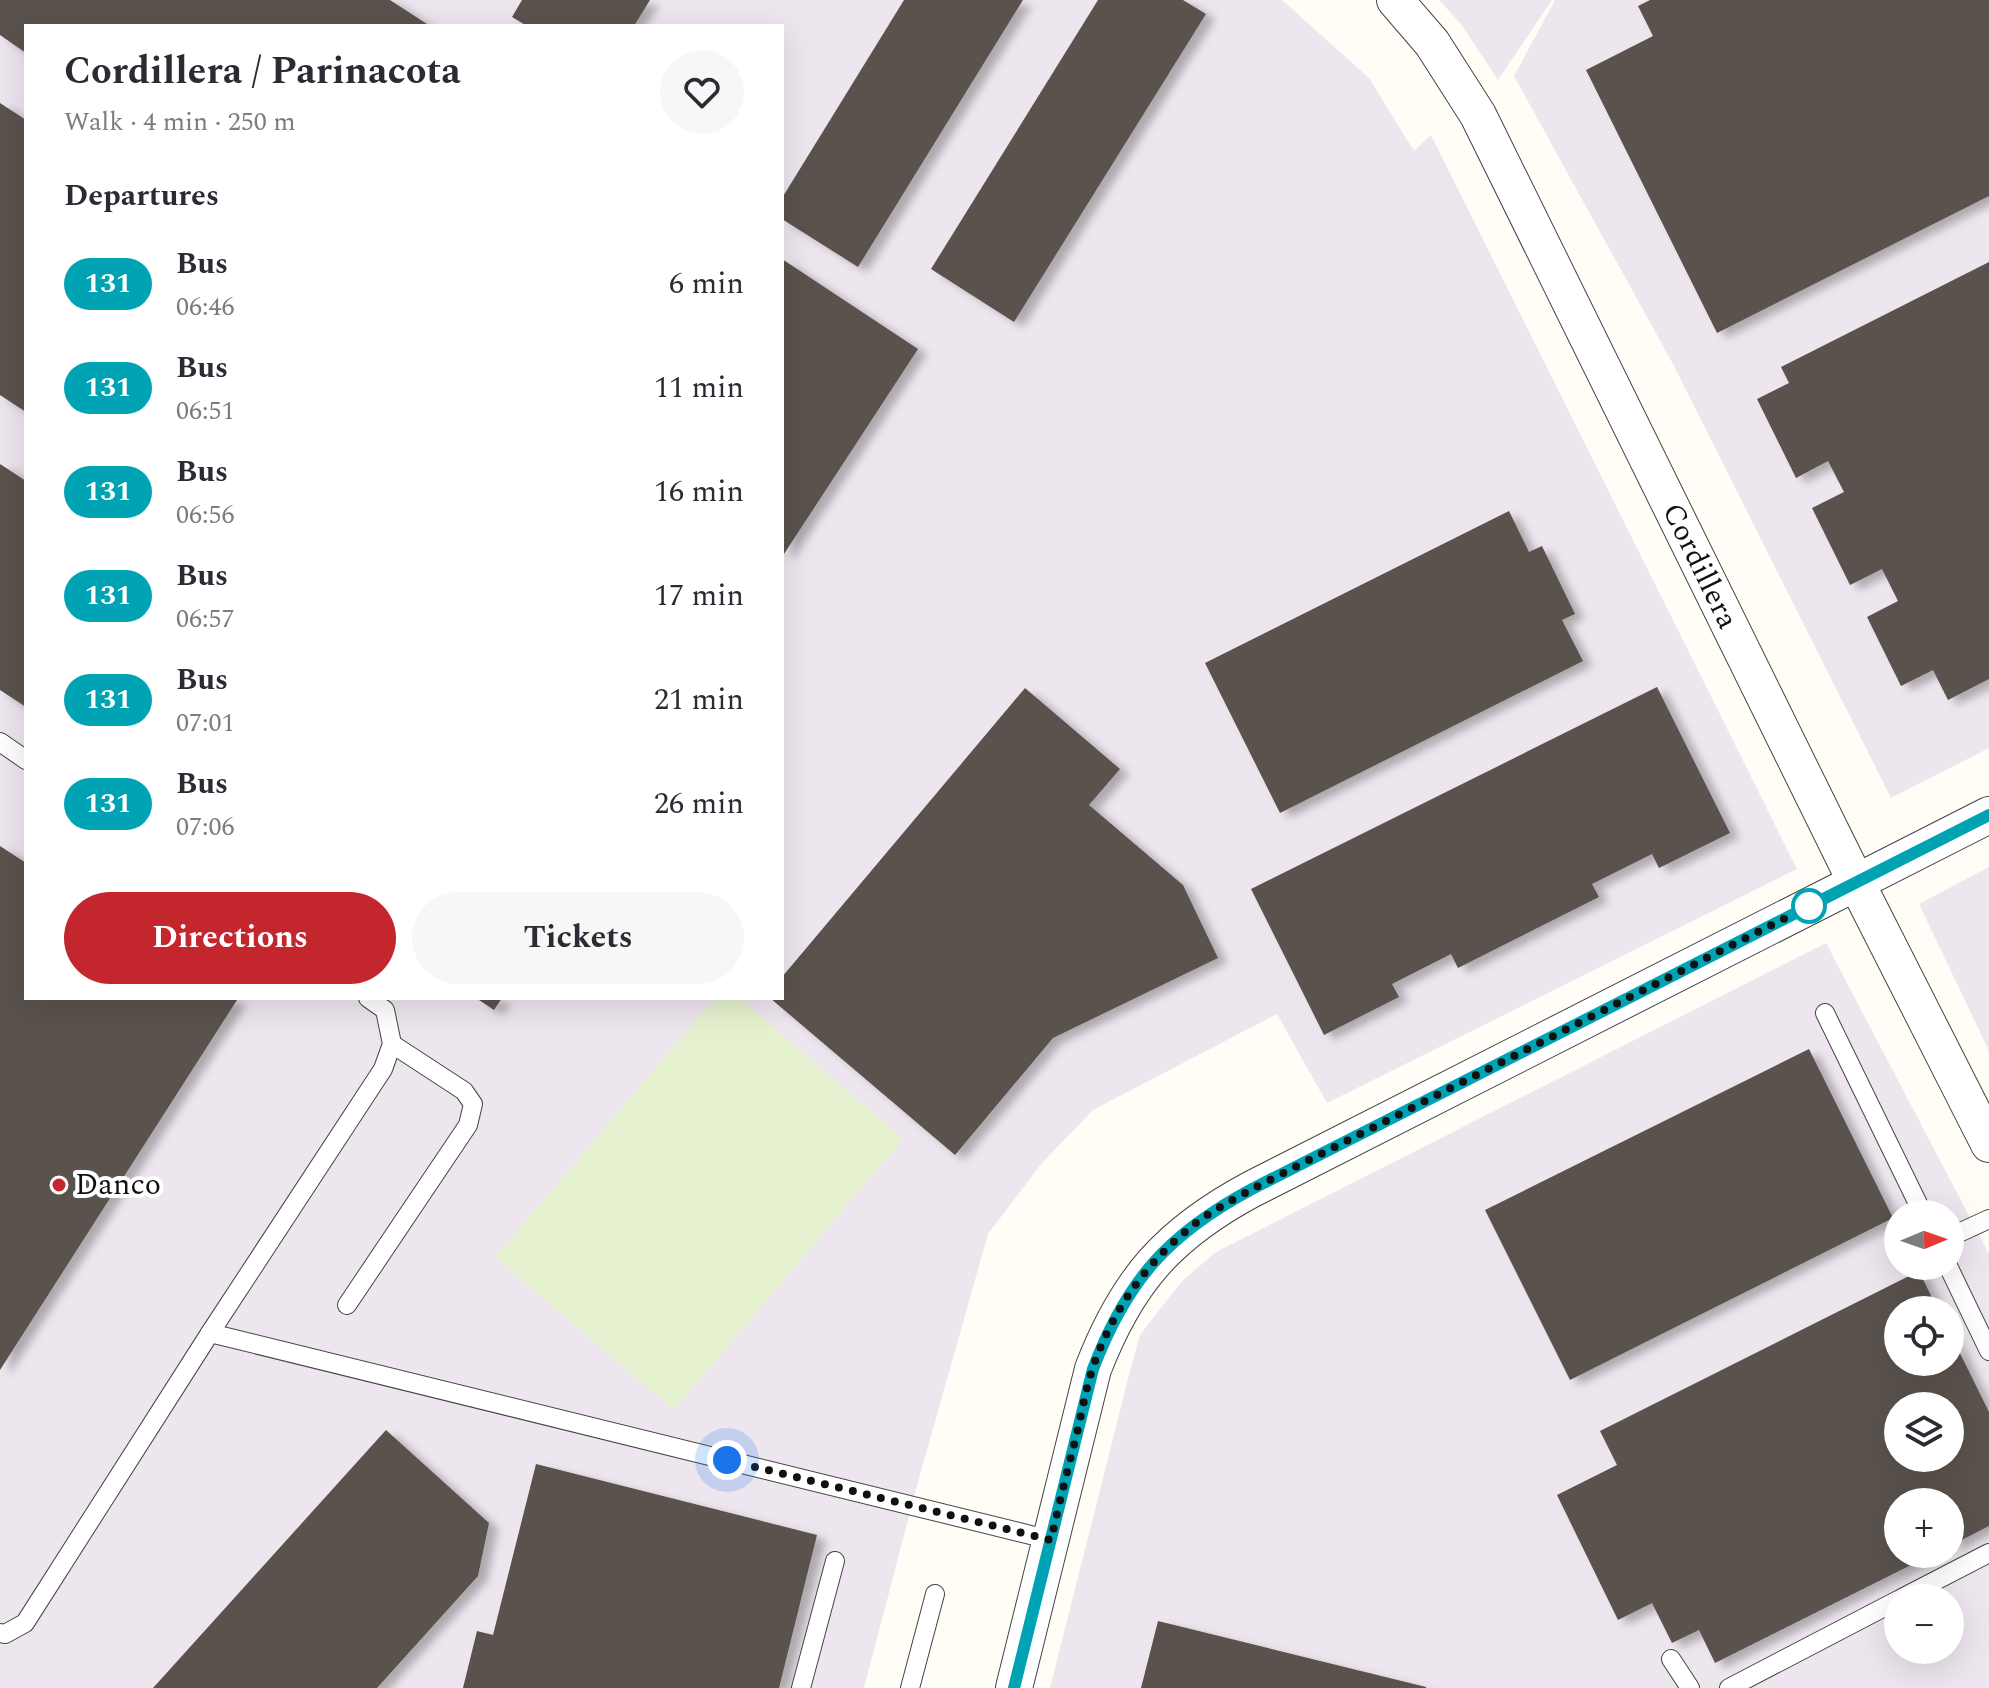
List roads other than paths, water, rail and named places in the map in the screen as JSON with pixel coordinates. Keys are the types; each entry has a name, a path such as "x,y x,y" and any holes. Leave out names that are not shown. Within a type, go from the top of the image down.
{"street":[{"name":"Cordillera","path":"1395,0 1432,43 1478,115 1856,882 1989,1144"},
{"path":"1014,1688 1093,1369 1104,1339 1136,1283 1185,1231 1217,1208 1252,1189 1989,815"}],"lane":[{"path":"0,742 24,759"},
{"path":"0,1633 5,1634 25,1623 383,1069 392,1044 385,1010 371,1000"},
{"path":"1825,1013 1916,1200"},
{"path":"347,1305 468,1125 473,1104 464,1091 392,1044"},
{"path":"1964,1231 1989,1219"},
{"path":"1955,1280 1989,1351"},
{"path":"210,1333 1051,1540"},
{"path":"1929,1584 1989,1553"},
{"path":"801,1688 835,1561"},
{"path":"910,1688 935,1594"},
{"path":"1729,1688 1884,1607"},
{"path":"1671,1659 1690,1688"}],"place":[{"name":"Danco","path":"59,1185"}]}
